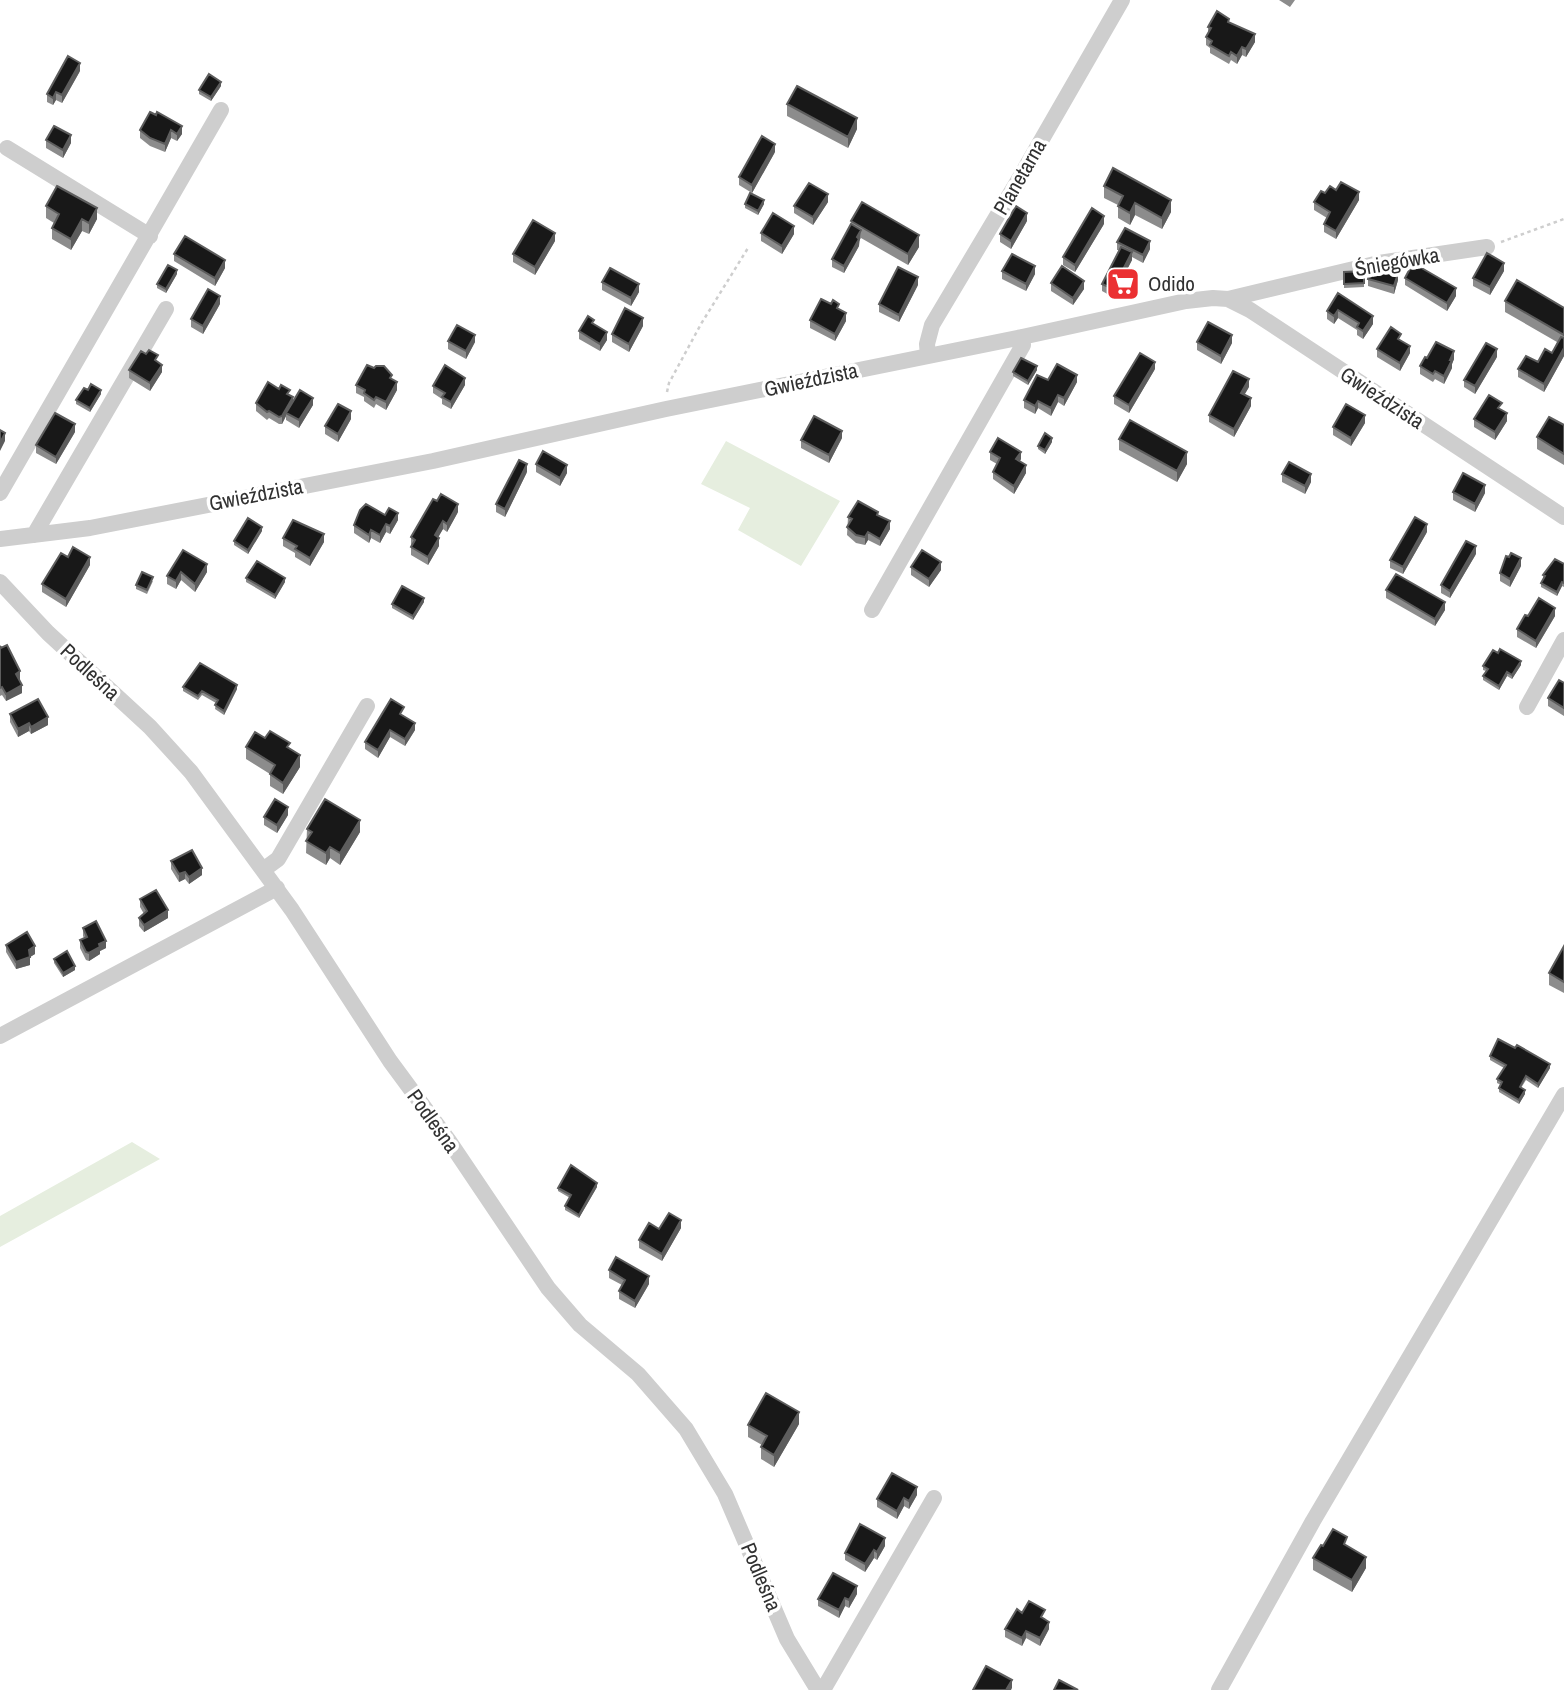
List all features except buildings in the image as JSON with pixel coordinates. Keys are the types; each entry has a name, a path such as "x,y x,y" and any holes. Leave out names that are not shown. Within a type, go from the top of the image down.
{"street":[{"name":"Planetarna","path":"928,356 927,344 932,324 1122,0"},
{"path":"0,493 221,110"},
{"path":"8,148 150,236"},
{"name":"Śniegówka","path":"1228,299 1379,262 1487,247"},
{"name":"Gwieździsta","path":"0,539 90,528 433,461 666,409 1023,337 1186,301 1213,298 1228,299 1250,310 1564,517"},
{"path":"34,535 166,309"},
{"path":"872,610 1024,345 1023,337"},
{"name":"Podleśna","path":"0,582 48,633 150,727 191,772 276,888 390,1061 449,1141 548,1288 580,1325 638,1374 686,1429 725,1493 787,1639 820,1690"},
{"path":"1527,707 1564,640"},
{"path":"263,870 278,859 367,706"},
{"path":"0,1036 276,888"},
{"path":"1219,1690 1314,1521 1564,1095"},
{"path":"820,1690 934,1498"}],"path":[{"path":"1487,247 1564,219"},
{"path":"666,409 669,383 701,324 748,248"}],"green space":[{"path":"726,441 840,501 801,566 738,530 750,508 701,484"},
{"path":"132,1142 160,1159 0,1247 0,1216"}],"place":[{"name":"Odido","path":"1123,284"}]}
